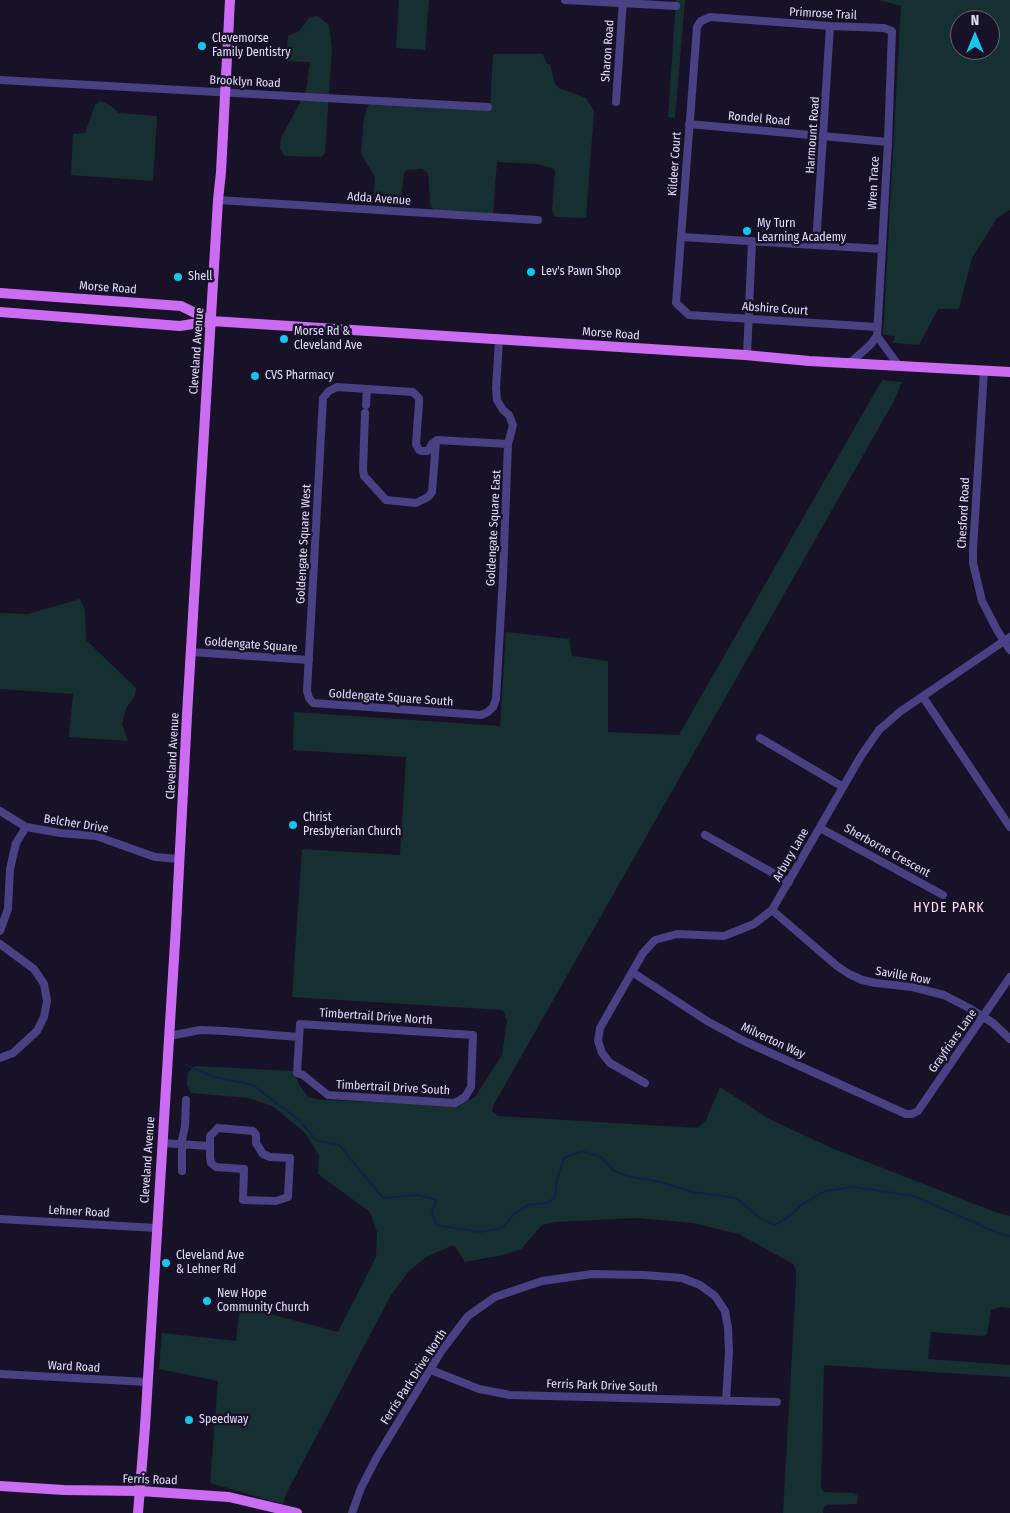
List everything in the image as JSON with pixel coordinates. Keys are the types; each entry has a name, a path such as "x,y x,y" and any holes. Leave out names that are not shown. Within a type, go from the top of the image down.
{"main road":[{"name":"Cleveland Avenue","path":"138,1513 169,1036 218,200 222,172 230,0"},
{"name":"Morse Road","path":"1,294 181,306 212,321"},
{"name":"Morse Road","path":"0,312 180,326 212,321 1010,372"},
{"name":"Ferris Road","path":"0,1486 64,1490 140,1491 228,1497 298,1513"}],"street":[{"path":"565,0 676,6"},
{"name":"Sharon Road","path":"616,102 622,2"},
{"name":"Primrose Trail","path":"697,27 701,21 710,17 884,28 892,31"},
{"name":"Harmount Road","path":"816,245 830,26"},
{"name":"Kildeer Court","path":"676,303 697,27"},
{"name":"Wren Trace","path":"877,336 892,31"},
{"name":"Brooklyn Road","path":"0,80 488,107"},
{"name":"Rondel Road","path":"689,124 888,142"},
{"name":"Adda Avenue","path":"218,200 538,220"},
{"path":"681,237 882,249"},
{"path":"747,355 752,241"},
{"name":"Abshire Court","path":"676,303 689,315 877,327"},
{"path":"850,363 877,336 898,366"},
{"name":"Goldengate Square East","path":"481,716 488,712 496,699 508,444 513,425 509,415 503,410 497,400 499,340"},
{"name":"Chesford Road","path":"984,370 973,563 982,601 1007,639 1010,650"},
{"name":"Goldengate Square West","path":"307,691 323,398 328,391 337,387 367,389"},
{"path":"436,440 432,492 428,497 416,503 386,500 364,476 362,470 367,389 413,392 416,395 419,403 417,448 422,451 428,451 436,440 508,444"},
{"name":"Arbury Lane","path":"645,1082 610,1063 602,1053 598,1041 600,1028 643,953 655,940 677,934 724,936 754,924 772,910 861,756 879,730 901,710 1007,639"},
{"name":"Goldengate Square","path":"191,652 309,660"},
{"name":"Goldengate Square South","path":"307,691 309,698 314,703 320,705 481,716"},
{"path":"922,697 1010,827"},
{"path":"760,738 843,787"},
{"name":"Belcher Drive","path":"0,811 26,827 60,833 96,836 155,857 179,859"},
{"path":"0,931 16,843 26,827"},
{"name":"Sherborne Crescent","path":"820,828 942,895"},
{"path":"705,835 789,882"},
{"name":"Saville Row","path":"772,910 837,966 849,974 862,980 912,987 944,995 993,1023 1010,1039"},
{"path":"0,944 34,969 44,984 47,1001 44,1017 37,1031 12,1053 0,1058"},
{"name":"Milverton Way","path":"632,972 707,1020 744,1040 899,1113 912,1114"},
{"name":"Grayfriars Lane","path":"912,1114 918,1112 1010,977"},
{"name":"Timbertrail Drive North","path":"298,1037 300,1024 473,1035 471,1087 468,1092"},
{"path":"169,1036 200,1030 225,1030 298,1037"},
{"name":"Timbertrail Drive South","path":"298,1037 297,1073 303,1075 328,1095 455,1103 465,1097 468,1092"},
{"path":"182,1171 182,1144 186,1100"},
{"path":"218,1128 253,1131 256,1135 256,1144 263,1154 270,1157 290,1158 288,1197 276,1201 243,1200 244,1168 216,1167 211,1163 209,1146 210,1136 218,1128"},
{"path":"162,1143 209,1146"},
{"name":"Lehner Road","path":"0,1220 156,1228"},
{"name":"Ferris Park Drive North","path":"352,1513 361,1488 377,1458 442,1350 468,1316 495,1297 542,1280 592,1274 644,1275 682,1278 700,1285 715,1296 725,1311 729,1352 726,1401"},
{"name":"Ferris Park Drive South","path":"431,1370 479,1389 510,1395 777,1402"},
{"name":"Ward Road","path":"0,1374 147,1382"}],"green space":[{"path":"399,0 429,0 425,50 396,48"},
{"path":"676,0 685,0 675,118 668,117"},
{"path":"879,0 1010,0 1010,210 997,218 972,258 959,309 938,309 919,345 893,343 895,336 883,335 901,6"},
{"path":"318,16 329,25 332,48 325,153 321,157 285,156 280,149 281,138 306,91 310,62 286,61 288,36 299,31 310,17"},
{"path":"493,54 543,54 546,63 550,65 555,84 559,88 586,98 594,111 586,218 555,217 552,210 555,171 553,168 537,164 497,162 493,214 437,212 431,207 428,173 422,169 407,170 404,173 401,200 395,204 375,205 373,200 375,177 361,154 364,117 368,106 373,103 490,109"},
{"path":"101,101 119,113 157,116 153,181 71,175 73,134 85,133 95,105"},
{"path":"882,380 902,382 894,401 494,1104 492,1111 498,1116 698,1128 706,1120 720,1087 769,1119 834,1149 995,1212 1010,1216 1010,1308 1000,1307 991,1310 987,1334 983,1336 931,1332 928,1359 1010,1365 1010,1377 824,1365 821,1488 824,1492 854,1493 858,1496 857,1504 827,1505 824,1507 823,1513 783,1513 796,1283 796,1270 793,1264 739,1234 693,1223 637,1218 555,1222 542,1225 521,1249 503,1255 465,1262 455,1246 451,1246 426,1257 408,1272 391,1295 286,1494 283,1504 210,1483 218,1381 159,1369 162,1333 236,1341 240,1306 338,1332 376,1257 377,1232 370,1212 318,1174 319,1155 305,1133 274,1107 249,1098 191,1093 187,1085 188,1072 196,1066 293,1071 308,1097 321,1100 459,1105 475,1097 502,1055 507,1021 503,1010 292,997 302,849 400,855 406,757 293,750 294,712 500,726 506,632 569,639 572,656 608,661 608,732 679,735"},
{"path":"80,599 85,610 86,640 136,688 135,696 126,708 122,724 128,741 69,737 73,694 0,689 0,613 28,614"}],"waterway":[{"path":"186,1065 214,1077 253,1085 298,1119 316,1140 339,1145 383,1198 418,1195 437,1200 432,1210 436,1225 480,1232 502,1228 514,1214 528,1205 547,1203 555,1197 557,1180 564,1158 581,1151 601,1157 613,1170 627,1176 660,1182 693,1192 736,1198 761,1219 775,1225 804,1203 825,1191 854,1187 914,1196 1000,1234 1010,1236"}],"place":[{"name":"Clevemorse Family Dentistry","path":"202,46"},
{"name":"My Turn Learning Academy","path":"747,231"},
{"name":"Lev's Pawn Shop","path":"531,272"},
{"name":"Shell","path":"178,277"},
{"name":"Morse Rd & Cleveland Ave","path":"284,339"},
{"name":"CVS Pharmacy","path":"255,376"},
{"name":"Christ Presbyterian Church","path":"293,825"},
{"name":"Cleveland Ave & Lehner Rd","path":"166,1263"},
{"name":"New Hope Community Church","path":"207,1301"},
{"name":"Speedway","path":"189,1420"}],"district":[{"name":"HYDE PARK","path":"949,908"}]}
